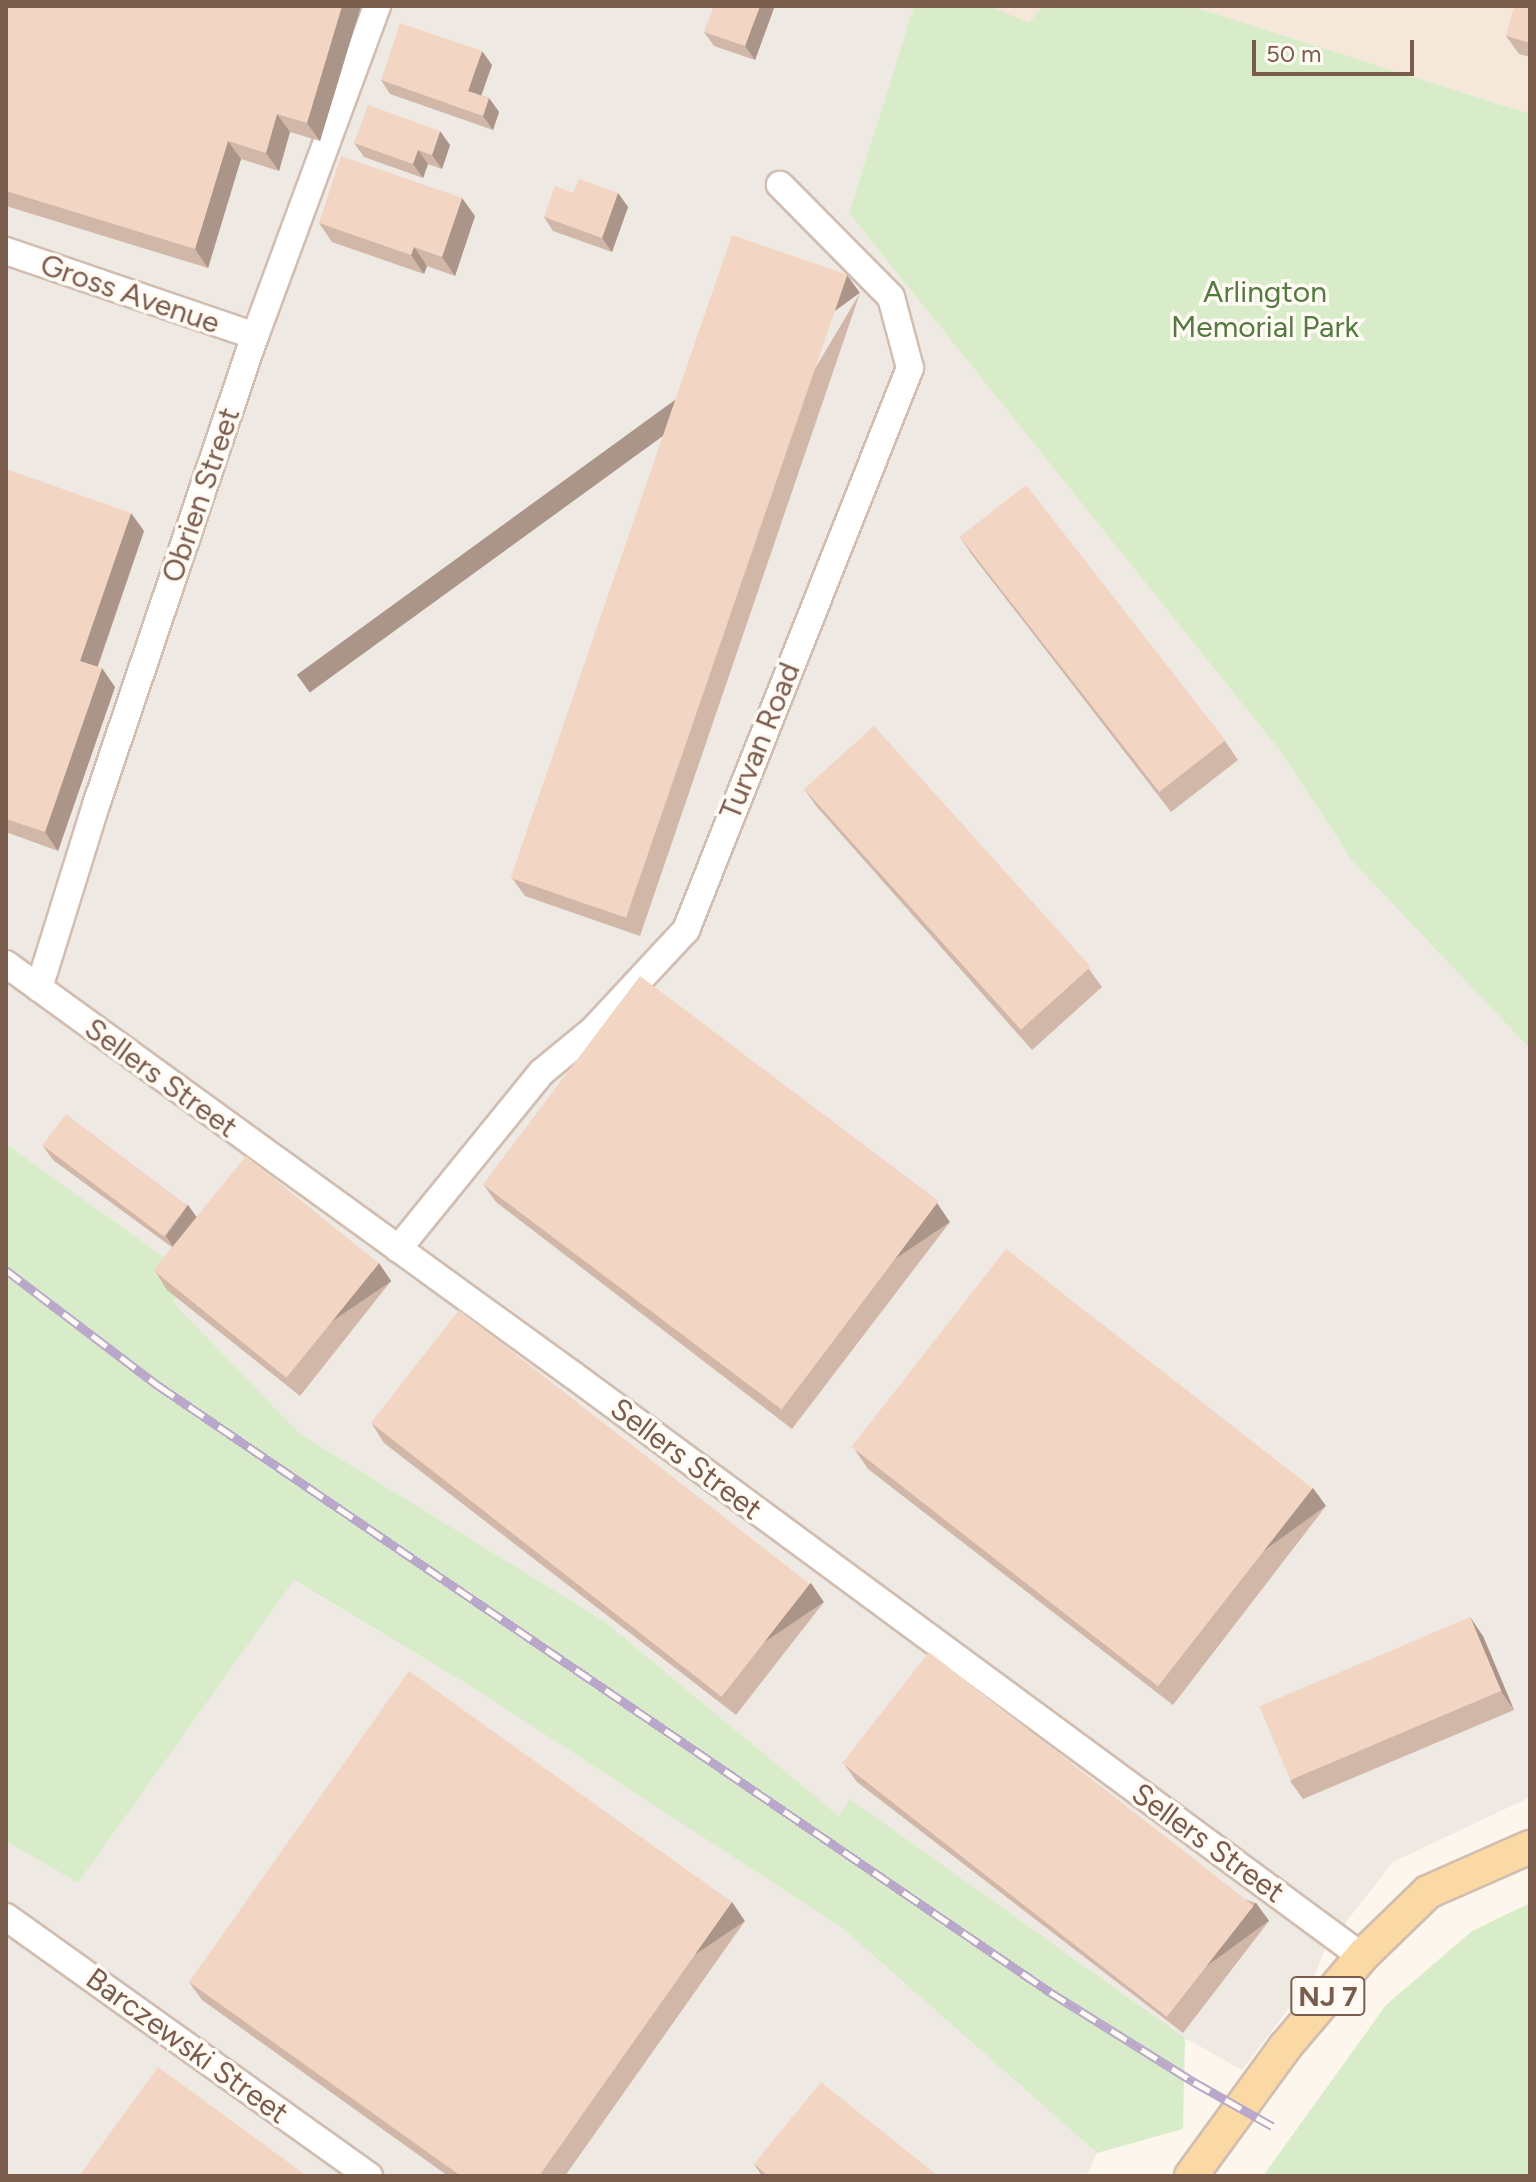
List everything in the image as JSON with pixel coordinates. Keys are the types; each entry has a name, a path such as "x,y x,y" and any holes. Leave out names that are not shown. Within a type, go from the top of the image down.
{"main road":[{"name":"NJ 7","path":"1191,2176 1285,2047 1364,1954 1428,1892 1521,1850"}],"street":[{"name":"Obrien Street","path":"39,988 97,802 255,336 377,6"},
{"name":"Turvan Road","path":"398,1249 542,1072 593,1030 686,930 910,368 891,297 780,185"},
{"name":"Gross Avenue","path":"6,251 255,336"},
{"name":"Sellers Street","path":"6,964 1360,1955 1364,1954"},
{"name":"Barczewski Street","path":"6,1917 369,2176"}],"shaded area":[{"path":"6,6 914,6 849,213 1281,752 1353,862 1530,1049 1530,1797 1393,1862 1325,1949 1315,1974 1242,2070 1185,2038 851,1800 839,1816 604,1621 300,1434 173,1302 189,1276 6,1144"},
{"path":"990,6 1043,6 1029,24"},
{"path":"1191,6 1530,6 1530,114"},
{"path":"293,1580 475,1689 841,1927 1097,2153 1086,2176 6,2176 6,1841 78,1883"}],"green space":[{"name":"Arlington Memorial Park","path":"914,6 990,6 1029,23 1043,6 1191,6 1530,114 1530,1049 1353,862 1281,752 849,213"},
{"path":"6,1144 190,1276 173,1302 300,1434 604,1621 839,1816 850,1799 1185,2038 1183,2129 1097,2153 841,1927 475,1689 294,1580 78,1883 6,1841"},
{"path":"1530,1903 1530,2176 1263,2176 1386,2005 1472,1931"}],"building":[{"path":"6,6 342,6 307,123 277,114 266,153 228,141 195,249 6,191"},
{"path":"714,6 760,6 745,46 704,32"},
{"path":"1514,6 1530,6 1530,43 1506,36"},
{"path":"400,23 482,51 468,91 489,98 483,116 381,80"},
{"path":"368,105 440,131 432,155 418,150 413,164 354,143"},
{"path":"341,156 462,198 442,257 414,247 411,255 319,223"},
{"path":"579,179 618,193 602,238 544,217 555,186 573,193"},
{"path":"732,235 847,275 626,918 511,878"},
{"path":"6,469 131,513 80,661 102,668 45,832 6,819"},
{"path":"1026,485 1225,740 1159,792 960,537"},
{"path":"874,726 1091,967 1021,1030 804,789"},
{"path":"640,976 939,1201 782,1410 483,1184"},
{"path":"66,1114 187,1205 164,1237 43,1145"},
{"path":"246,1156 379,1264 286,1378 153,1270"},
{"path":"1006,1249 1313,1488 1158,1686 851,1447"},
{"path":"459,1310 810,1584 722,1697 371,1423"},
{"path":"1470,1617 1501,1691 1290,1780 1259,1706"},
{"path":"929,1652 1254,1906 1167,2017 842,1763"},
{"path":"409,1671 732,1902 539,2176 461,2176 189,1982"},
{"path":"158,2067 307,2176 79,2176"},
{"path":"821,2082 938,2176 768,2176 754,2164"}],"railway":[{"path":"6,1270 159,1386 1050,1992 1194,2082 1272,2126"}]}
